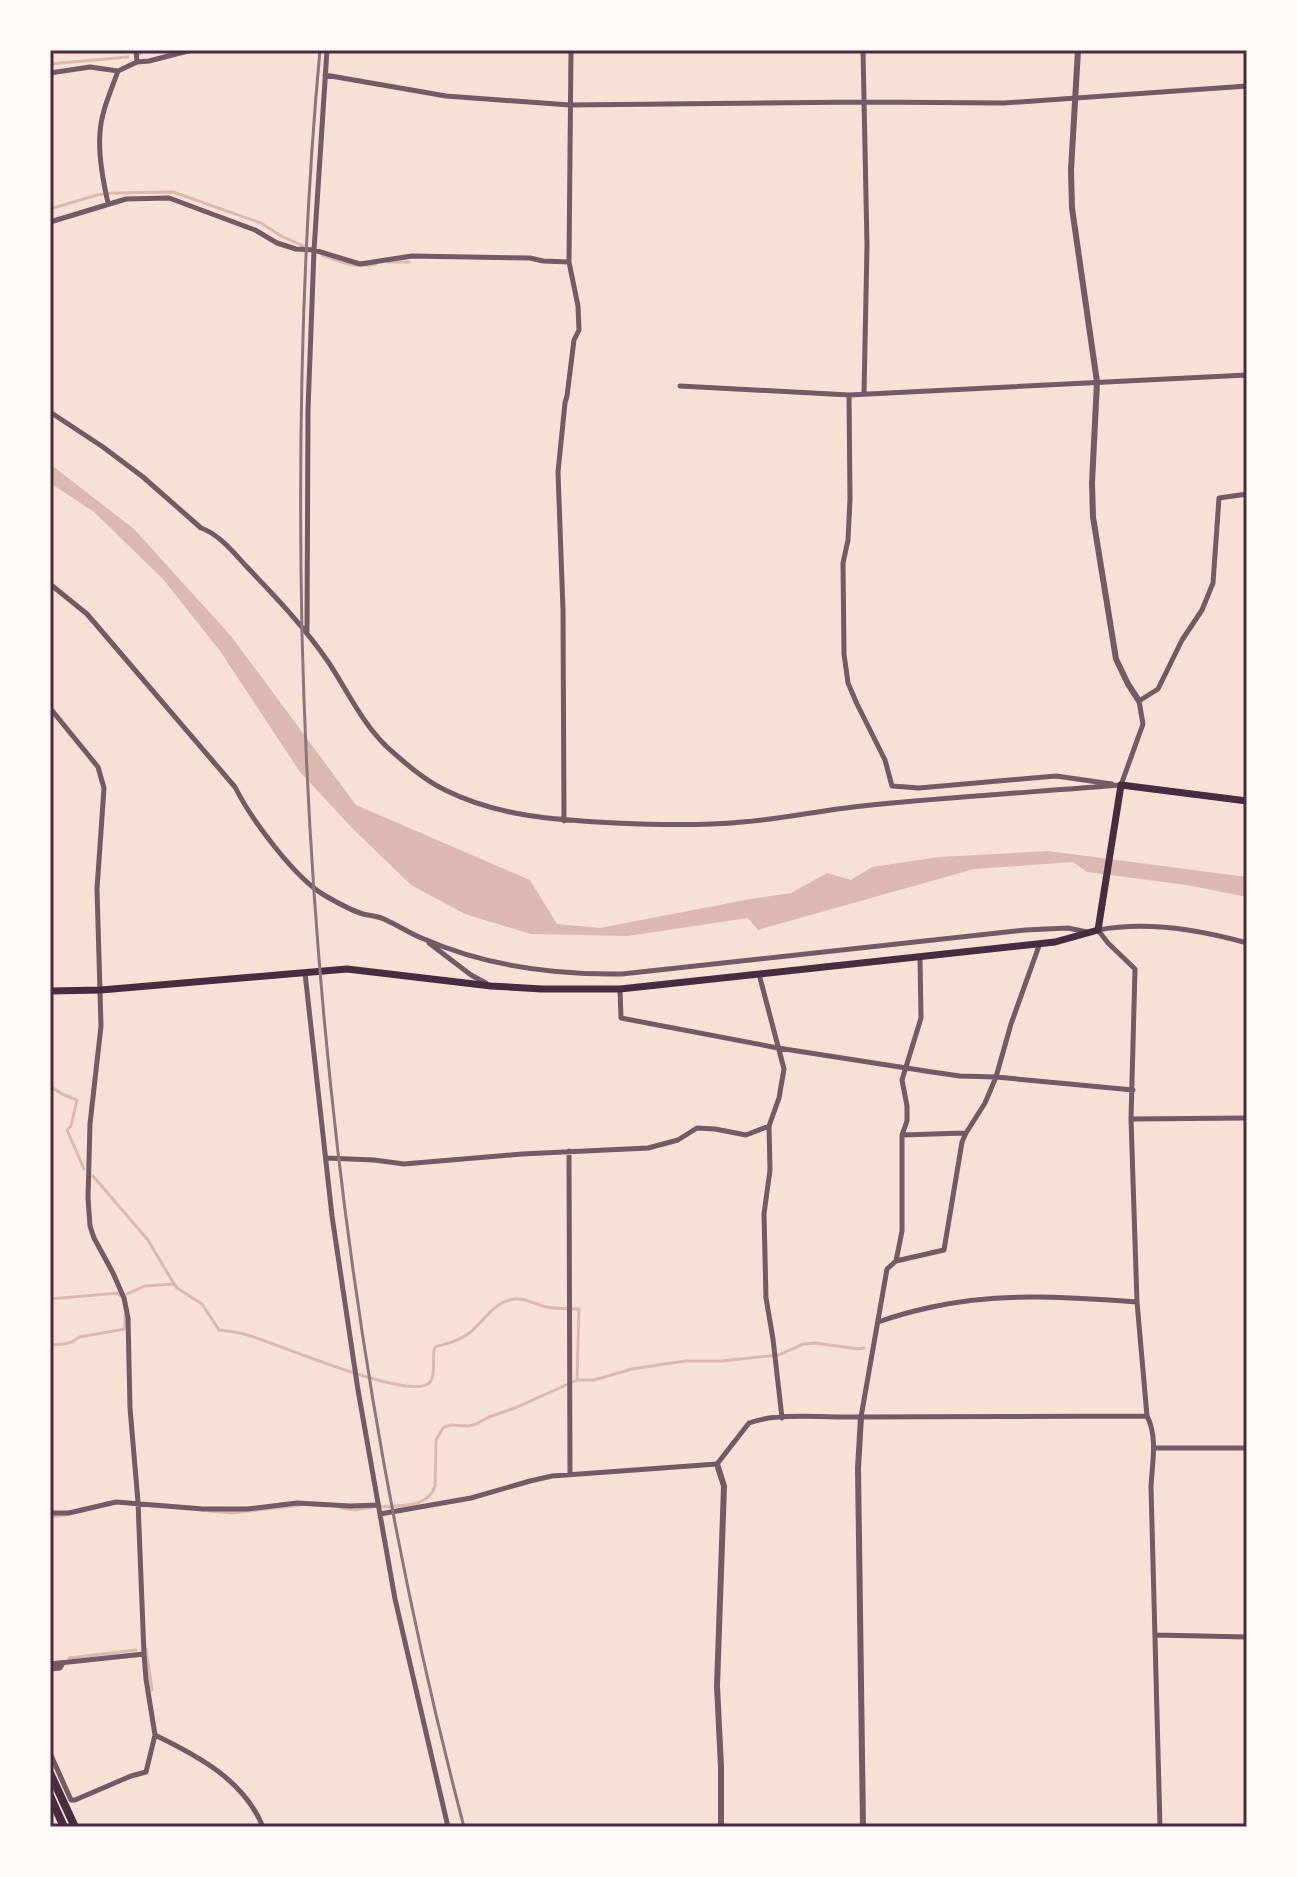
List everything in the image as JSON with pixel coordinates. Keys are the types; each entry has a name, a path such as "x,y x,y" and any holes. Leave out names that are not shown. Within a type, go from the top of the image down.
{"highway":[{"path":"50,1773 75,1827"},
{"path":"50,1796 64,1827"}],"main road":[{"path":"50,991 101,990 347,969 491,986 620,989 1055,942 1098,930 1121,785 1247,801"}],"street":[{"path":"136,50 137,62"},
{"path":"50,73 90,67 118,71 137,62 192,50"},
{"path":"307,633 308,410 314,250 327,50"},
{"path":"564,821 563,610 558,472 574,340 579,330 578,306 569,262 571,50"},
{"path":"863,50 867,246 864,393"},
{"path":"1078,50 1071,170 1072,208 1097,382 1093,517 1116,659 1139,701 1143,724 1121,785"},
{"path":"108,203 99,131 118,71"},
{"path":"325,75 446,96 570,105 1004,103 1247,86"},
{"path":"50,222 126,199 169,198 255,230 277,243 360,264 412,256 530,258 569,262"},
{"path":"680,386 849,395 1247,375"},
{"path":"849,395 850,499 848,540 843,563 844,654 848,683 885,760 892,786 919,788 1056,776 1121,785"},
{"path":"50,412 143,477 233,552 307,633 329,663 358,713 385,745 443,790 477,804 515,814 564,821 664,825 744,822 864,806 1121,785"},
{"path":"1139,701 1158,689 1182,640 1202,610 1213,583 1219,498 1247,494"},
{"path":"50,584 87,614 235,787 244,806 293,869 322,894 360,913 381,918 426,940 479,958 542,971 622,974 1025,930 1068,928 1088,933"},
{"path":"50,708 98,767 104,788 97,889 101,990 90,1124 90,1226 124,1298 128,1318 130,1421 138,1502 144,1654 155,1735 146,1772 75,1800 71,1800 50,1753"},
{"path":"1160,1827 1151,1487 1154,1448 1152,1425 1147,1416 1137,1302 1131,1119 1135,969 1098,930 1163,927 1247,943"},
{"path":"426,940 471,975 491,986"},
{"path":"863,1827 858,1468 861,1417 887,1269 896,1261 944,1250 962,1142 996,1077 1040,943"},
{"path":"896,1261 902,1231 902,1135 907,1121 902,1080 921,1018 920,957"},
{"path":"305,973 353,1361 395,1599 448,1827"},
{"path":"759,974 784,1069 779,1098 769,1126 770,1170 764,1214 766,1298 782,1418"},
{"path":"620,989 621,1018 778,1048 960,1076 1133,1090"},
{"path":"1131,1119 1247,1118"},
{"path":"326,1158 404,1164 648,1148 678,1140 697,1128 746,1135 769,1126"},
{"path":"902,1135 966,1133"},
{"path":"569,1151 570,1475"},
{"path":"878,1322 934,1306 981,1300 1034,1296 1137,1302"},
{"path":"380,1514 471,1498 530,1481 570,1475 717,1464 749,1423 757,1420 1147,1416"},
{"path":"1154,1448 1247,1448"},
{"path":"717,1464 724,1486 717,1686 721,1827"},
{"path":"50,1513 69,1513 116,1502 203,1509 247,1509 297,1503 378,1505"},
{"path":"1155,1635 1247,1637"},
{"path":"50,1667 144,1654"},
{"path":"155,1735 186,1750 231,1781 256,1810 263,1827"}],"shaded area":[{"path":"50,464 134,529 231,636 356,805 530,880 557,924 600,928 791,893 827,873 851,880 872,867 939,857 1048,851 1247,877 1247,897 1187,885 1087,872 1073,862 974,869 758,930 748,918 628,936 531,934 465,914 411,885 300,772 220,651 163,579 94,512 50,483"}],"waterway":[{"path":"140,54 144,50"},
{"path":"50,64 128,57"},
{"path":"50,209 97,195 173,192 261,223 308,248"},
{"path":"322,255 355,265 376,264"},
{"path":"388,262 409,262"},
{"path":"50,1086 77,1100 71,1126 67,1130 84,1169"},
{"path":"93,1176 148,1240 174,1284"},
{"path":"127,1294 145,1286 174,1284 202,1304 219,1330 244,1334 369,1378 417,1387 431,1380 435,1347 465,1336 500,1304 520,1299 547,1307 579,1309 577,1380"},
{"path":"50,1299 118,1293 120,1296"},
{"path":"50,1345 125,1329 125,1315"},
{"path":"380,1507 420,1502 431,1493 435,1486 436,1440 443,1428 476,1424 577,1380 594,1380 632,1369 685,1361 779,1355 803,1344 864,1348"},
{"path":"209,1511 231,1513 301,1505"},
{"path":"341,1508 355,1510 373,1507"},
{"path":"50,1517 66,1515"},
{"path":"146,1649 152,1690"},
{"path":"69,1658 136,1650"}],"railway":[{"path":"320,50 305,269 301,488 302,634 317,935 348,1235 371,1385 397,1533 428,1681 464,1827"}]}
